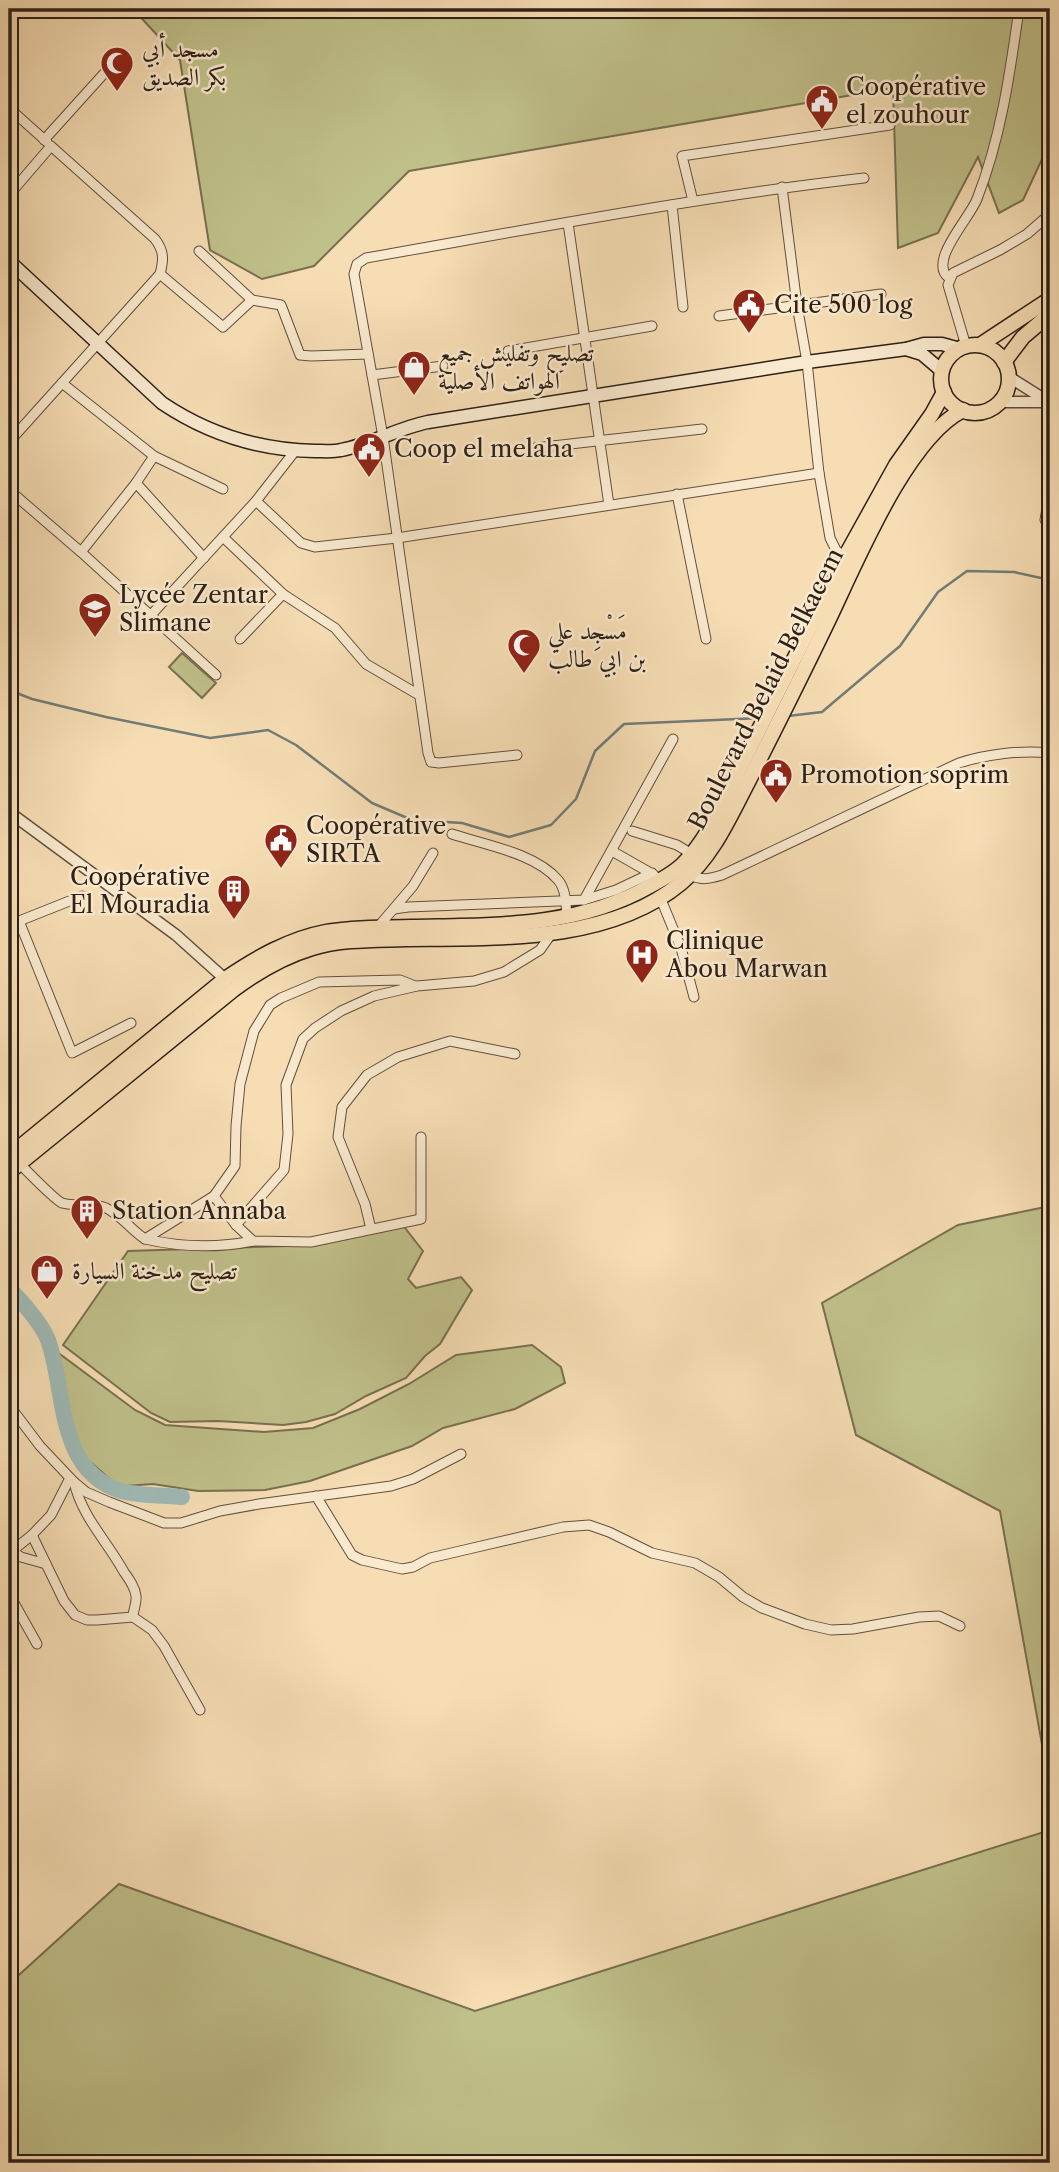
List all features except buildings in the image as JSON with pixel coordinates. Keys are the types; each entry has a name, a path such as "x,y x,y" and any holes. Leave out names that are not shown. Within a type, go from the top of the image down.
{"main road":[{"path":"9,261 162,403 178,414 225,436 295,451 338,451 359,446 405,427 428,422 933,343 969,347 992,349 1004,362 1009,377 1006,393 1000,402 983,411 963,410 950,401 944,392 942,371 948,358 969,347 1050,299"},
{"path":"1004,362 1023,337 1050,314"},
{"path":"906,349 922,354 942,371"},
{"name":"Boulevard Belaid Belkacem","path":"12,1161 258,971 311,948 363,940 512,937 552,933 623,915 660,897 720,834 845,557 895,465 932,414 944,392"},
{"name":"Boulevard Belaid Belkacem","path":"780,703 905,471 934,432 963,410"},
{"name":"Boulevard Belaid Belkacem","path":"12,1161 225,979 251,961 282,946 334,931 551,921 616,903 657,876 685,871"}],"street":[{"path":"949,278 942,269 944,253 977,200 998,134 1019,9"},
{"path":"9,195 109,68"},
{"path":"9,108 155,239 162,249 164,259 160,274 9,442"},
{"path":"693,201 682,156 890,125"},
{"path":"517,755 439,763 431,762 428,753 383,437 354,274 357,264 366,258 693,201 863,178"},
{"path":"782,187 830,538 836,550 845,557"},
{"path":"671,205 683,307"},
{"path":"969,347 948,285 949,278 957,270 1027,234 1050,214"},
{"path":"568,223 609,505"},
{"path":"199,251 252,300 281,305 300,355 368,354"},
{"path":"160,274 223,327 252,300"},
{"path":"719,316 881,294"},
{"path":"508,351 652,326"},
{"path":"372,375 443,366"},
{"path":"1009,377 1050,402"},
{"path":"62,383 154,456 223,489"},
{"path":"1000,402 1050,402"},
{"path":"535,448 702,429"},
{"path":"151,615 256,500 295,451"},
{"path":"81,552 154,456"},
{"path":"256,500 308,547 397,538 819,473"},
{"path":"136,483 204,558"},
{"path":"9,490 216,675"},
{"path":"1045,520 1050,491"},
{"path":"677,494 706,639"},
{"path":"223,537 282,594 335,628 366,664 419,695"},
{"path":"240,639 282,594"},
{"path":"584,900 673,739"},
{"path":"685,871 707,880 722,875 959,763 977,757 1036,751 1050,753"},
{"path":"9,812 176,935 225,979"},
{"path":"632,831 677,845 697,857"},
{"path":"452,834 533,860 560,881 566,900 567,917"},
{"path":"611,851 657,876"},
{"path":"378,928 413,886 433,853"},
{"path":"394,909 408,906 584,900 657,876"},
{"path":"9,925 82,896"},
{"path":"660,897 681,948 694,997"},
{"path":"19,921 72,1053 131,1023"},
{"path":"236,1225 284,1170 288,1134 286,1085 303,1039 341,1011 374,996 417,986 474,981 504,972 540,950 552,933"},
{"path":"145,1239 214,1196 235,1166 240,1084 254,1031 270,1005 319,982 400,980 417,986"},
{"path":"371,1229 365,1204 338,1137 342,1107 367,1076 398,1057 450,1041 515,1054"},
{"path":"12,1161 61,1202 106,1208 145,1239 182,1245 253,1241 311,1242 421,1219 421,1137"},
{"path":"214,1196 236,1225 253,1241"},
{"path":"9,1405 34,1439 86,1492 164,1523 181,1523 220,1511 391,1486 412,1479 461,1454"},
{"path":"46,1564 10,1552 32,1535 51,1515 72,1480"},
{"path":"72,1480 77,1497 91,1523 119,1562 134,1589 136,1599 133,1617"},
{"path":"316,1496 352,1555 362,1560 402,1569 460,1550 563,1527 589,1525 652,1553 695,1563 752,1602 805,1623 831,1630 853,1629 939,1616 960,1626"},
{"path":"32,1535 64,1601 75,1615 87,1620 133,1617 152,1630 200,1710"},
{"path":"9,1594 37,1644"}],"green space":[{"path":"133,9 1050,9 1050,142 1023,200 999,213 978,157 938,233 898,248 893,88 409,171 314,266 262,279 210,250 180,60"},
{"path":"182,653 216,683 202,698 169,667"},
{"path":"1050,1206 1050,1789 1000,1511 856,1435 822,1303 958,1225"},
{"path":"402,1224 423,1251 408,1279 416,1288 461,1277 472,1290 440,1344 425,1356 406,1378 335,1414 283,1425 218,1421 170,1422 151,1413 63,1345 128,1251 318,1245"},
{"path":"532,1345 561,1367 565,1383 515,1409 443,1428 412,1446 310,1481 265,1490 198,1491 153,1484 125,1486 113,1482 87,1459 70,1426 53,1349 135,1410 165,1425 264,1432 313,1428 360,1409 409,1384 456,1355"},
{"path":"1050,1830 1050,2163 9,2163 9,1984 119,1884 475,2011"}],"waterway":[{"path":"788,716 822,712 900,646 938,592 967,571 1014,572 1050,580"},
{"path":"9,690 32,699 106,717 210,738 268,730 296,745 372,803 412,820 462,823 509,837 551,825 576,799 595,751 624,724 761,718"},
{"path":"9,1289 36,1320 48,1340 66,1426 83,1464 98,1479 118,1490 182,1497"}],"place":[{"name":"مسجد أبي بكر الصديق","path":"117,93"},
{"name":"Coopérative el zouhour","path":"822,131"},
{"name":"Cite 500 log","path":"749,335"},
{"name":"تصليح وتفليش جميع الهواتف الأصلية","path":"414,397"},
{"name":"Coop el melaha","path":"369,479"},
{"name":"Lycée Zentar Slimane","path":"95,639"},
{"name":"مَسْجِد علي بن ابي طالب","path":"524,675"},
{"name":"Promotion soprim","path":"776,805"},
{"name":"Coopérative SIRTA","path":"281,870"},
{"name":"Coopérative El Mouradia","path":"234,921"},
{"name":"Clinique Abou Marwan","path":"642,985"},
{"name":"Station Annaba","path":"87,1241"},
{"name":"تصليح مدخنة السيارة","path":"47,1301"}]}
